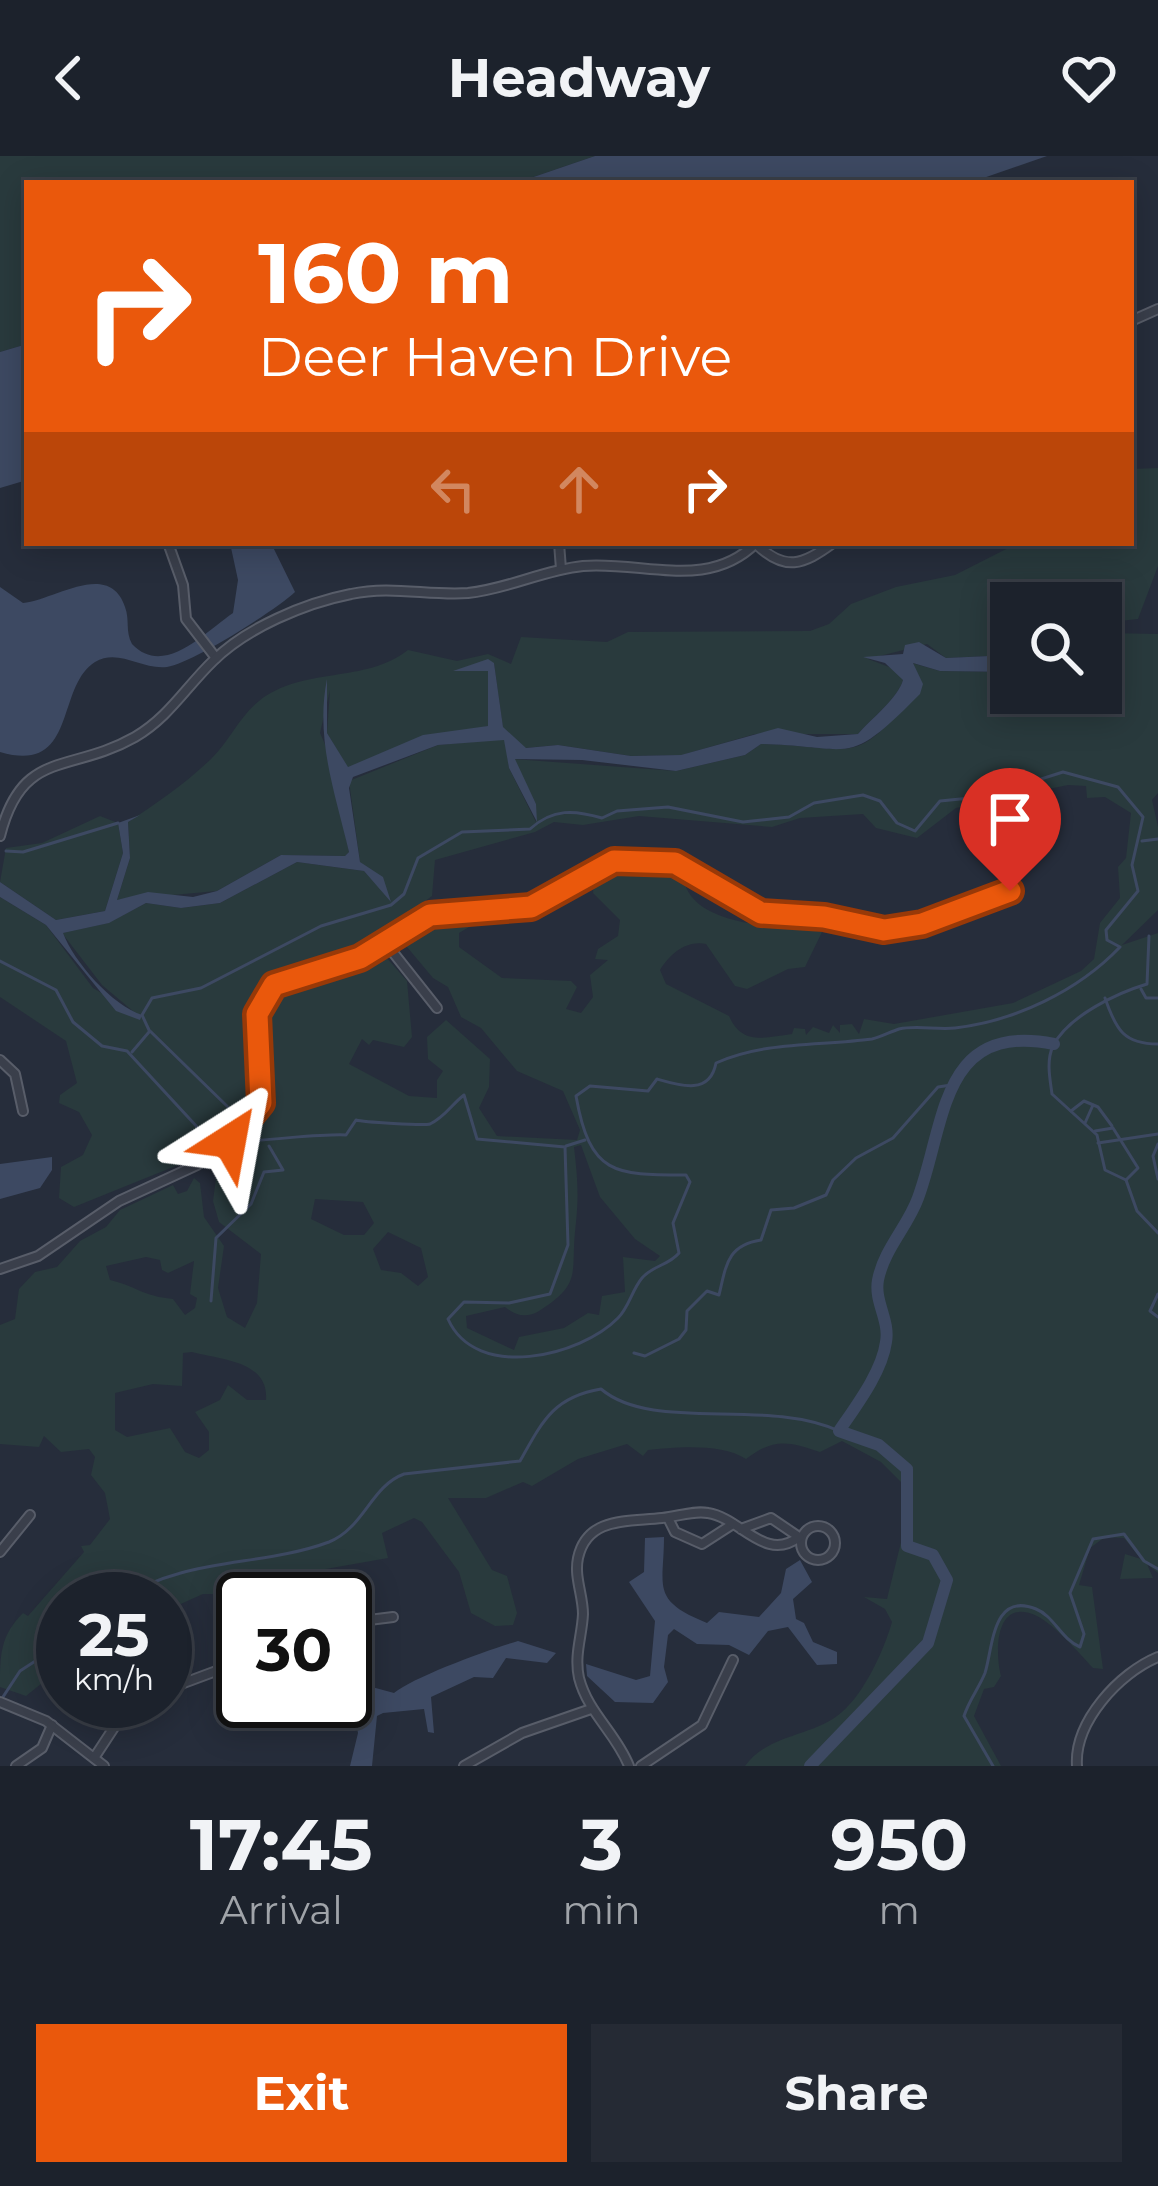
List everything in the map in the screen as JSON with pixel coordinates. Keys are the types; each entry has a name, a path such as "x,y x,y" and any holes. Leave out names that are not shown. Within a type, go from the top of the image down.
{"street":[{"path":"170,546 183,584 186,619 212,654"},
{"path":"559,546 561,569"},
{"path":"0,836 3,810 34,772 98,754 146,730 212,654 334,598 394,589 470,592 561,569 632,566 699,572 730,563 752,546"},
{"path":"759,546 774,560 796,565 828,546"},
{"path":"0,1269 38,1256 119,1201 197,1166 255,1116 262,1096 257,1014 264,995 279,982 348,963 445,911 531,907 593,869 626,859 686,868 761,913 824,917 884,930 922,924 983,898 1017,890"},
{"path":"384,941 437,1008"},
{"path":"0,1060 14,1074 23,1111"},
{"path":"629,1766 615,1737 591,1708 577,1660 582,1547 610,1523 668,1517 707,1513 737,1527 773,1546 799,1537 810,1527 824,1528 834,1546 830,1561 815,1560 799,1537 771,1518 737,1527 702,1544 675,1532 668,1517"},
{"path":"0,1552 30,1515"},
{"path":"372,1620 393,1617"},
{"path":"1077,1766 1078,1739 1088,1720 1127,1676 1158,1657"},
{"path":"641,1766 703,1725 733,1660"},
{"path":"3,1702 36,1717"},
{"path":"464,1766 522,1733 591,1708"},
{"path":"16,1766 42,1748 51,1728"},
{"path":"56,1728 104,1766"},
{"path":"94,1758 114,1728"}],"shaded area":[{"path":"0,156 595,156 525,180 24,180 24,345 0,352"},
{"path":"1158,468 1158,566 1138,619 1122,621 1122,582 990,582 990,656 946,658 927,644 868,659 897,670 903,680 858,734 755,734 682,755 631,756 558,745 525,748 503,728 494,663 459,670 488,671 488,726 348,768 327,733 330,690 320,733 331,758 349,852 345,856 281,855 217,891 117,900 130,858 128,822 201,768 259,701 295,683 373,667 408,650 457,661 488,654 511,664 521,637 607,642 628,632 810,631 829,624 851,604 896,587 955,575 1012,546 1134,546 1134,469"},
{"path":"1122,633 1158,634 1158,793 1152,800 1158,827 1158,910 1122,945 1158,933 1158,1573 1147,1564 1153,1578 1120,1579 1125,1554 1141,1559 1124,1538 1105,1537 1090,1548 1079,1585 1092,1587 1103,1669 1093,1668 1037,1616 1012,1614 998,1642 1001,1676 994,1687 984,1689 974,1716 1001,1766 745,1766 766,1747 842,1712 873,1670 892,1622 885,1609 864,1597 887,1599 905,1526 903,1484 881,1462 842,1441 820,1452 773,1445 746,1459 698,1447 648,1450 643,1456 627,1444 578,1459 532,1486 523,1482 486,1498 448,1498 492,1570 507,1576 517,1613 513,1625 495,1626 471,1613 459,1572 414,1518 382,1533 388,1558 309,1572 216,1572 216,1594 192,1599 192,1572 66,1572 84,1552 81,1546 90,1545 110,1519 105,1493 91,1475 95,1457 89,1449 61,1452 44,1436 39,1447 0,1444 0,1325 15,1319 19,1289 35,1272 57,1267 80,1241 106,1227 120,1210 173,1185 178,1194 187,1191 194,1178 200,1183 204,1217 224,1246 218,1288 227,1317 245,1328 257,1303 261,1254 219,1222 213,1201 218,1163 234,1146 226,1136 183,1163 74,1207 59,1198 61,1167 83,1155 92,1135 79,1112 59,1103 60,1095 77,1083 66,1041 0,997 0,897 46,925 93,988 134,1012 102,985 62,933 108,923 146,903 181,908 220,903 297,862 364,871 392,901 360,862 349,781 438,745 505,739 509,768 536,822 536,804 513,759 676,771 745,755 761,744 852,748 882,730 922,683 912,663 940,671 990,672 990,714 1122,714","holes":["1068,785 1086,786 1087,798 1105,797 1131,813 1126,858 1118,867 1120,898 1100,923 1094,959 1081,971 1013,1003 894,1024 864,1019 859,1034 852,1024 840,1025 840,1033 833,1025 829,1033 813,1027 806,1035 805,1029 794,1028 792,1034 772,1037 747,1035 729,1016 666,984 660,970 679,950 706,944 735,986 747,989 788,969 805,967 822,932 718,915 688,892 683,874 637,870 594,885 593,893 620,920 618,936 598,949 595,959 608,960 590,975 593,997 581,1013 566,1009 577,987 571,981 502,978 459,947 459,933 474,924 447,921 402,941 433,978 448,987 461,1017 481,1028 517,1071 563,1091 580,1130 577,1140 497,1136 479,1108 489,1087 490,1059 446,1020 427,1037 428,1059 443,1071 437,1080 437,1098 409,1096 349,1064 362,1039 369,1045 373,1040 404,1047 412,1037 407,981 386,957 277,995 267,1026 269,1078 262,1115 252,1134 239,1139 233,1130 254,1098 247,1014 253,994 277,975 357,951 432,896 435,860 535,832 554,822 583,825 639,816 772,827 800,818 863,814 876,828 917,838 956,808","581,1145 600,1197 635,1239 660,1256 655,1261 623,1257 625,1292 602,1296 599,1315 588,1313 564,1328 519,1337 514,1350 467,1328 466,1316 505,1307 521,1315 534,1313 568,1285 577,1209 574,1147","315,1199 363,1202 374,1223 364,1235 344,1235 311,1219","388,1232 421,1248 428,1277 418,1286 401,1273 381,1270 373,1249","146,1257 160,1260 168,1273 194,1261 190,1294 197,1298 195,1308 185,1315 173,1299 110,1280 106,1266","183,1353 241,1364 260,1377 265,1387 266,1400 247,1400 228,1385 220,1400 195,1412 209,1432 209,1450 199,1458 185,1452 170,1428 127,1437 115,1430 115,1393 153,1384 182,1386"]},
{"path":"100,816 118,823 123,853 105,911 56,920 0,882 6,848 42,843"},
{"path":"36,1607 36,1688 26,1696 0,1687 6,1638 23,1613 28,1616"}],"water":[{"path":"595,156 1047,156 978,180 525,180"},
{"path":"24,345 24,481 0,488 0,352"},
{"path":"231,546 272,546 295,592 233,635 179,664 157,667 113,657 95,662 74,690 54,740 42,751 25,756 0,752 0,587 23,603 79,586 107,586 125,607 132,644 157,656 184,648 233,613 238,580"},
{"path":"919,642 946,658 990,656 990,672 940,671 913,663 923,684 920,694 877,734 848,748 761,744 745,755 676,771 582,760 515,759 536,804 537,822 509,768 504,740 438,745 353,777 349,788 360,862 383,877 391,902 364,871 297,862 220,903 181,908 146,903 109,923 63,933 95,981 142,1015 140,1020 116,1011 46,925 0,897 0,882 56,920 105,911 123,853 118,823 140,815 128,822 130,858 117,900 148,892 193,897 217,891 281,855 345,856 349,852 325,744 327,679 327,733 348,767 423,735 488,726 488,671 453,671 488,659 494,663 503,727 526,748 558,745 631,756 681,755 778,728 817,737 858,734 903,680 885,663 863,657 903,654 905,645"},
{"path":"52,1157 52,1170 40,1188 0,1199 0,1164"},
{"path":"664,1537 663,1580 668,1599 707,1623 719,1612 759,1617 781,1593 786,1569 800,1560 812,1582 793,1599 796,1619 804,1623 813,1642 837,1652 837,1664 817,1665 788,1627 768,1631 749,1655 729,1645 697,1644 674,1629 668,1635 664,1667 668,1682 653,1703 615,1702 587,1676 586,1664 636,1680 650,1676 655,1621 629,1582 644,1572 645,1538"},
{"path":"518,1641 556,1653 547,1663 506,1658 493,1678 474,1677 431,1697 434,1733 428,1732 424,1709 377,1716 372,1766 350,1766 357,1728 372,1728 372,1687 394,1693"}],"waterway":[{"path":"1063,772 1118,787 1143,817 1132,865 1138,891 1106,930 1107,940 1120,947 1065,990 1000,1019 754,1051 716,1063 701,1084 657,1079 648,1091 590,1086 576,1096 589,1142 609,1165 640,1174 686,1175 690,1182 673,1223 679,1253 642,1278 622,1314 601,1332 555,1352 504,1356 481,1351 462,1339 448,1319 464,1302 509,1303 550,1294 568,1245 565,1147 477,1139 464,1095 430,1124 356,1120 346,1135 238,1144 229,1130 235,1120 230,1109 149,1030 142,1015 152,998 201,988 321,926 391,905 404,894 418,858 462,832 530,829 547,817 564,813 602,818 617,811 668,807 743,822 789,817 814,803 863,795 880,801 897,823 915,831 940,801 1011,794 1013,788 1063,772"},
{"path":"6,851 23,852 118,823"},
{"path":"1142,841 1158,839"},
{"path":"1149,936 1147,984 1108,1000 1070,1025 1053,1046 1049,1070 1052,1094 1097,1135 1105,1170 1126,1180 1137,1211 1158,1233"},
{"path":"0,961 56,990 73,1022 102,1046 127,1051 211,1142"},
{"path":"1141,989 1146,998 1158,998"},
{"path":"1105,998 1123,1033 1158,1044"},
{"path":"132,1052 149,1032"},
{"path":"810,1766 928,1643 947,1580 933,1555 907,1546 907,1469 879,1445 839,1431 884,1353 887,1334 877,1288 881,1269 914,1208 943,1110 968,1063 989,1048 1017,1041 1054,1044"},
{"path":"634,1353 645,1356 679,1339 686,1330 687,1311 707,1291 719,1295 730,1259 741,1247 761,1240 771,1210 794,1208 826,1195 833,1180 856,1158 893,1138 938,1087 951,1085"},
{"path":"1071,1111 1084,1101 1098,1107 1112,1126"},
{"path":"1085,1123 1093,1105"},
{"path":"1095,1131 1113,1128 1138,1168 1126,1180"},
{"path":"1098,1143 1158,1134"},
{"path":"566,1146 585,1140"},
{"path":"1158,1144 1153,1156 1158,1179"},
{"path":"211,1301 216,1238 251,1204 264,1172 283,1170 269,1146"},
{"path":"1158,1294 1150,1311 1158,1317"},
{"path":"186,1572 329,1542 351,1527 383,1488 404,1474 520,1461 551,1413 571,1398 601,1389 623,1402 650,1409 778,1416 839,1431"},
{"path":"993,1766 964,1716 985,1673 1003,1615 1011,1608 1036,1609 1080,1647 1084,1634 1070,1593 1093,1539 1124,1534 1144,1561 1158,1569"},
{"path":"1,1700 20,1671 36,1661"}],"route":[{"path":"230,1141 251,1122 261,1103 257,1014 267,991 284,980 360,958 430,915 531,907 593,869 638,858 686,868 761,913 824,917 884,930 922,924 1010,891"}]}
